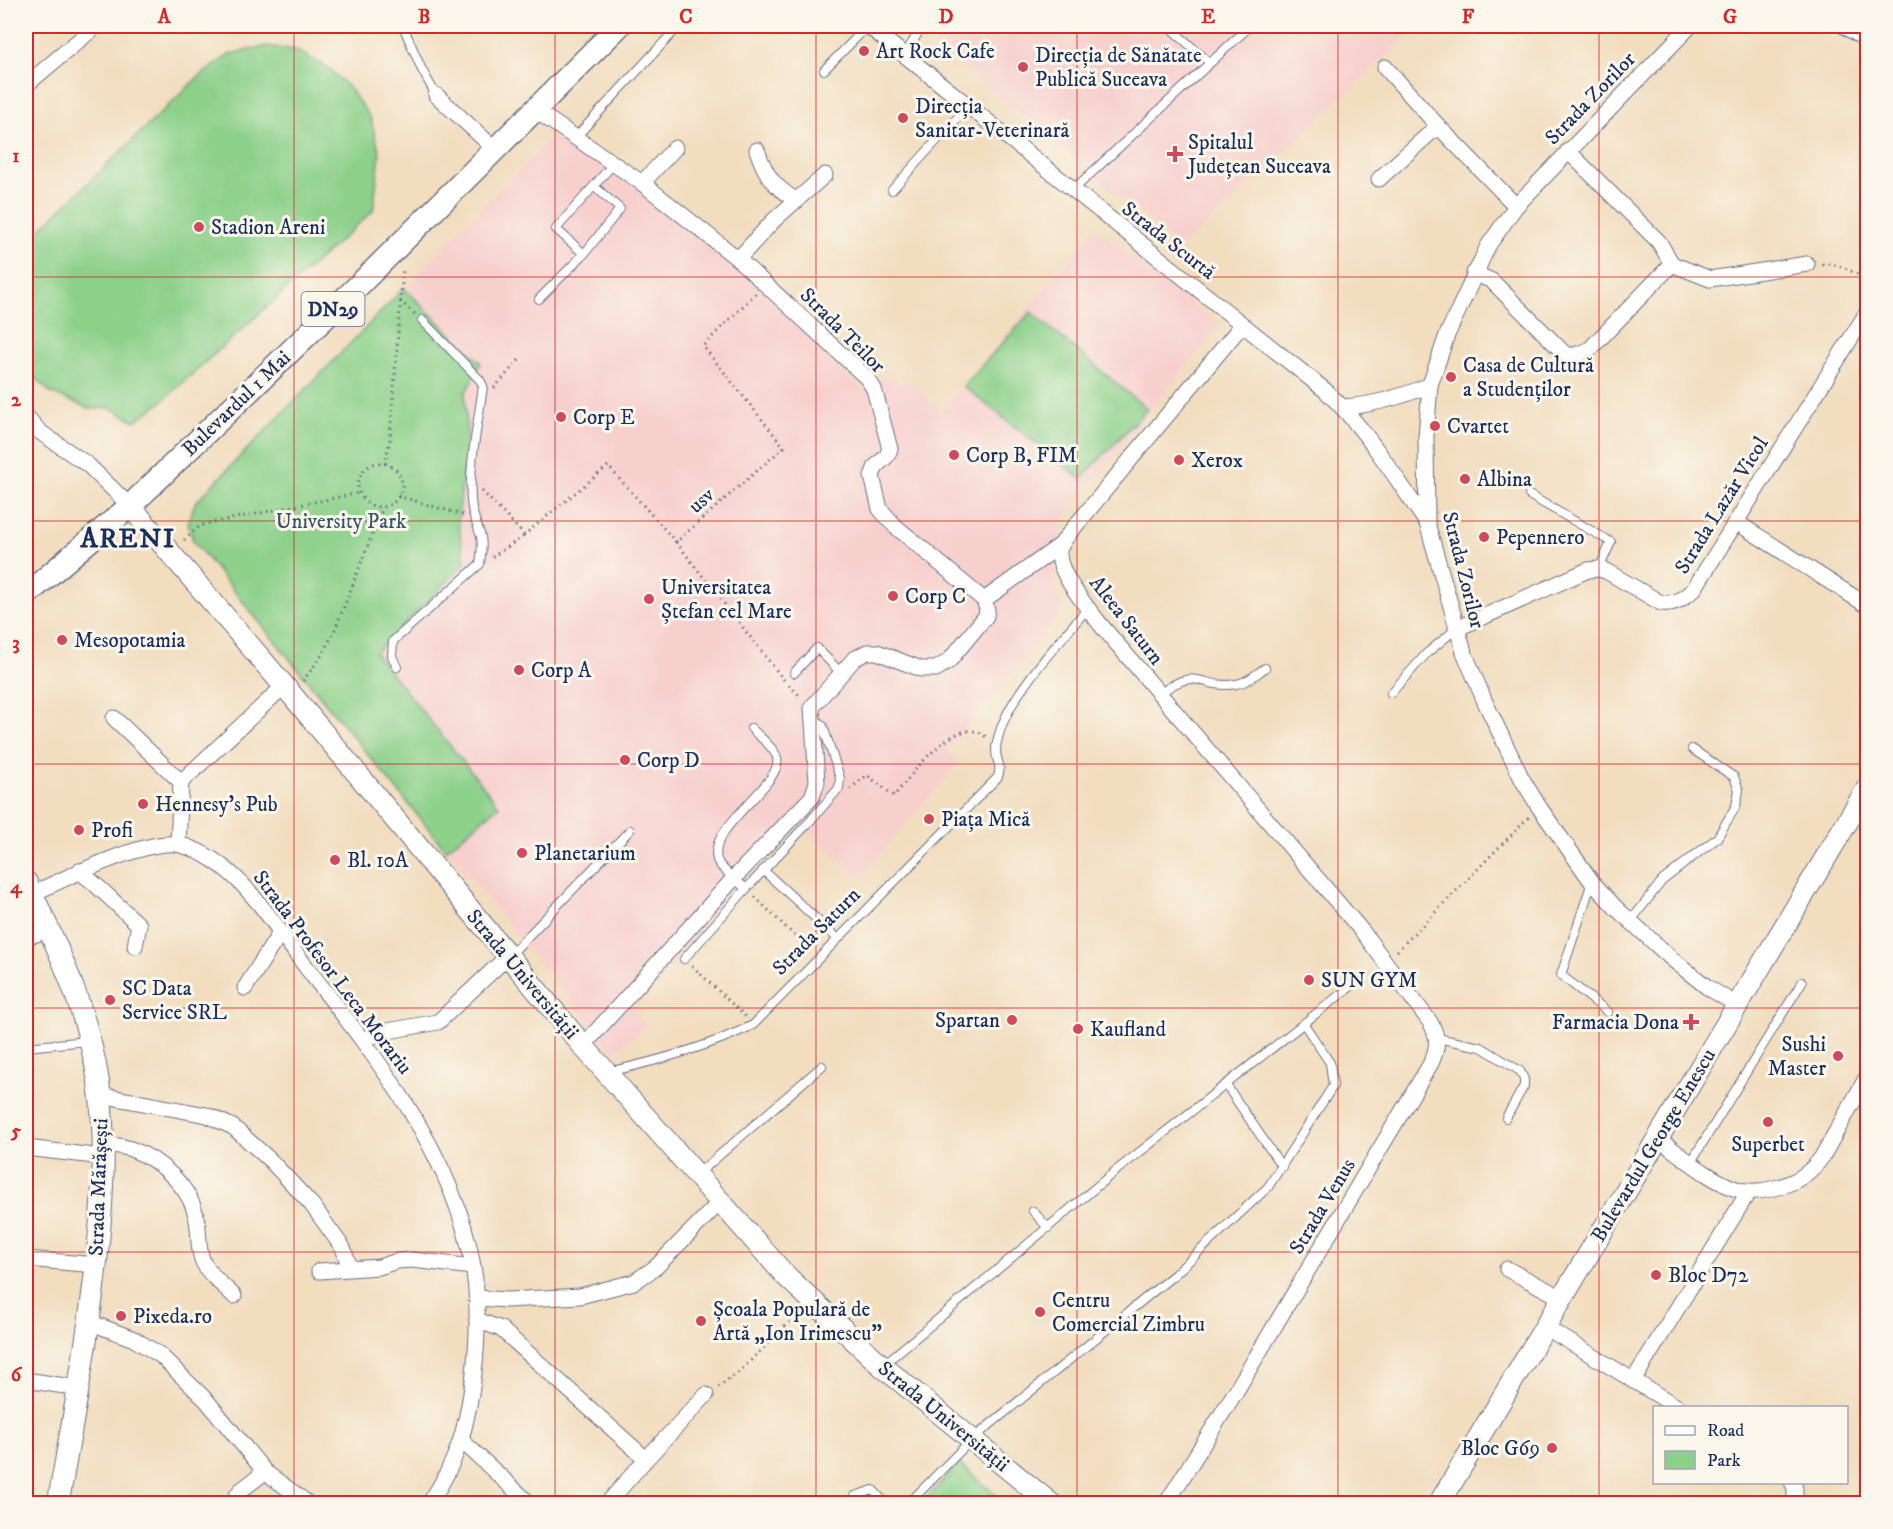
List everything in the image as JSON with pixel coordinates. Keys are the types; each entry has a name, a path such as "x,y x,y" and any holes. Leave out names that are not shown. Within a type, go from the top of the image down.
{"main road":[{"name":"Bulevardul 1 Mai","path":"26,595 130,506 407,237 619,26"}],"street":[{"path":"26,85 96,26"},
{"name":"Strada Scurtă","path":"868,26 1314,380 1344,407 1387,463 1426,523"},
{"name":"Strada Zorilor","path":"1690,26 1516,207 1488,246 1447,335 1430,385 1426,437 1426,523 1456,629 1485,702 1522,779 1539,807 1592,882 1630,922 1707,987 1737,1005"},
{"path":"1844,26 1868,41"},
{"path":"1385,67 1516,207"},
{"path":"436,95 495,149"},
{"name":"Strada Teilor","path":"535,110 642,183 738,259 867,378 874,389 890,449 887,456 876,466 872,476 880,509 896,526 986,604"},
{"path":"1380,179 1438,126"},
{"path":"642,183 675,148"},
{"path":"758,150 765,171 777,189 797,201"},
{"path":"1568,151 1652,235 1667,253 1672,264 1710,279 1807,264"},
{"path":"738,259 774,220 825,175"},
{"path":"1474,273 1492,281 1564,353 1571,356 1589,350 1672,264"},
{"name":"Strada Lazăr Vicol","path":"1599,569 1661,603 1670,604 1682,599 1694,589 1868,311"},
{"path":"583,1046 812,796 817,783 811,711 854,659 867,652 877,652 921,669 936,669 949,661 986,615 986,604 1062,544 1242,325"},
{"path":"1344,407 1368,406 1430,385"},
{"name":"Strada Universității","path":"26,416 33,434 75,454 88,465 130,506 171,552 583,1046 696,1176 811,1301 882,1366 1051,1503"},
{"path":"1736,522 1868,606"},
{"name":"Aleea Saturn","path":"1062,544 1058,554 1062,566 1088,608 1386,962"},
{"path":"1456,629 1588,570 1599,569"},
{"path":"178,844 181,782 288,691"},
{"path":"114,718 181,782"},
{"name":"Bulevardul George Enescu","path":"1439,1503 1868,787"},
{"name":"Strada Profesor Leca Morariu","path":"29,888 158,845 178,844 203,852 229,871 252,896 363,1040 433,1149 463,1222 474,1267 477,1298 477,1346 472,1389 462,1441 446,1478 429,1503"},
{"path":"79,871 96,884 139,926 135,946"},
{"name":"Strada Mărășești","path":"29,888 65,968 90,1040 100,1095 103,1150 96,1265 89,1322 58,1503"},
{"path":"26,937 49,930"},
{"path":"245,988 280,933"},
{"path":"363,1040 382,1032 438,1022 508,956"},
{"path":"1386,962 1430,1022 1437,1038"},
{"name":"Strada Venus","path":"1166,1503 1242,1381 1431,1063 1437,1038"},
{"path":"1657,1138 1720,1181 1739,1189 1749,1191 1792,1183 1805,1176 1822,1157 1867,1079"},
{"path":"100,1095 207,1115 233,1127 270,1160 312,1205 343,1248 350,1268"},
{"path":"26,1148 130,1149 147,1157 184,1187 194,1205 198,1222 198,1243 204,1263 234,1296"},
{"path":"1633,1381 1749,1191"},
{"path":"477,1298 507,1300 580,1296 634,1282 656,1267 720,1202"},
{"path":"26,1259 96,1265"},
{"path":"319,1271 379,1267 397,1261 412,1260 474,1267"},
{"path":"1507,1269 1562,1298"},
{"path":"477,1320 501,1329 646,1459"},
{"path":"89,1322 140,1342 160,1355 207,1401 265,1472 309,1503"},
{"path":"1545,1328 1677,1406"},
{"path":"26,1380 78,1388"},
{"path":"607,1503 706,1395"},
{"path":"462,1441 530,1503"},
{"path":"231,1503 240,1491 265,1472"},
{"path":"1793,1484 1795,1503"}],"lane":[{"path":"403,26 422,70 436,95"},
{"path":"575,138 679,26"},
{"name":"Strada Scurtă","path":"824,70 868,26"},
{"path":"905,55 922,26"},
{"path":"1168,26 1210,63"},
{"path":"1073,190 1250,26"},
{"path":"892,190 968,106"},
{"path":"584,254 556,229 614,163"},
{"path":"539,299 584,254 620,209 594,186"},
{"path":"397,667 392,656 393,641 480,564 482,551 473,518 472,475 483,386 480,380 422,320"},
{"path":"1529,495 1611,542 1599,569"},
{"name":"Strada Saturn","path":"606,1072 687,1051 753,1025 998,777 1000,763 996,750 1000,728 1009,710 1088,608"},
{"path":"1391,693 1427,653 1456,629"},
{"path":"794,673 817,648 842,673"},
{"path":"1160,694 1183,680 1195,679 1236,685 1265,668"},
{"path":"684,959 839,788 840,778 823,726 811,711"},
{"path":"746,889 719,864 717,854 719,838 772,777 777,763 777,755 751,728"},
{"path":"1630,922 1662,881 1717,838 1736,806 1739,790 1734,777 1692,749"},
{"path":"508,956 630,830"},
{"path":"763,870 838,939"},
{"path":"1592,882 1561,975 1608,1012"},
{"path":"1691,1162 1802,982"},
{"path":"882,1366 1048,1228 1350,987"},
{"path":"908,1503 971,1440 1175,1274 1268,1187 1333,1086 1330,1063 1304,1024"},
{"path":"1437,1038 1480,1047 1520,1071 1524,1079 1524,1086 1506,1118"},
{"path":"26,1047 90,1040"},
{"path":"696,1176 822,1066"},
{"path":"1226,1085 1282,1167"},
{"path":"1033,1211 1048,1228"},
{"path":"855,1496 873,1490 886,1503"}],"path":[{"path":"385,464 390,439 407,237"},
{"path":"1807,264 1830,263 1852,271 1868,281"},
{"name":"usv","path":"676,542 784,447 703,346 765,284"},
{"path":"400,301 422,320"},
{"path":"490,393 519,360"},
{"path":"385,464 391,466 400,476 401,490 394,501 383,507 368,504 359,493 358,479 361,473 371,465 385,464"},
{"path":"480,564 524,536 608,466 676,542 783,680 811,711"},
{"path":"480,484 481,490 524,536"},
{"path":"171,552 201,525 359,493"},
{"path":"398,496 473,518"},
{"path":"288,691 322,655 334,632 383,507"},
{"path":"848,790 867,775 894,796 941,744 955,733 971,730 984,734 996,750"},
{"path":"1350,987 1386,962 1539,807"},
{"path":"746,889 818,959"},
{"path":"684,959 753,1025"},
{"path":"706,1395 739,1372 811,1301"}],"shaded area":[{"name":"Spitalul Județean Suceava","path":"913,26 1418,26 1182,247"},
{"name":"Universitatea Ștefan cel Mare","path":"555,133 637,187 750,278 862,390 880,376 916,386 940,413 1095,229 1220,324 1062,519 1052,592 1065,606 1019,665 947,749 959,763 860,877 799,823 632,1010 646,1026 614,1053 193,541 188,522 195,503"}],"green space":[{"name":"Stadion Areni","path":"266,46 295,50 327,67 348,87 370,117 380,153 373,211 159,404 135,421 110,408 90,409 51,393 26,369 26,243 196,79 230,54"},
{"name":"University Park","path":"404,288 481,363 465,394 467,437 458,521 465,564 375,653 499,806 446,850 193,541 188,522 195,503"},
{"path":"1031,312 1147,409 1081,479 963,386"},
{"path":"959,1463 1005,1503 922,1503"}],"place":[{"name":"Art Rock Cafe","path":"864,51"},
{"name":"Direcția de Sănătate Publică Suceava","path":"1023,67"},
{"name":"Direcția Sanitar-Veterinară","path":"903,118"},
{"name":"Spitalul Județean Suceava","path":"1175,154"},
{"name":"Stadion Areni","path":"199,227"},
{"name":"Casa de Cultură a Studenților","path":"1451,377"},
{"name":"Corp E","path":"561,417"},
{"name":"Cvartet","path":"1435,426"},
{"name":"Corp B, FIM","path":"954,455"},
{"name":"Xerox","path":"1179,460"},
{"name":"Albina","path":"1465,479"},
{"name":"Pepennero","path":"1484,537"},
{"name":"Corp C","path":"893,596"},
{"name":"Universitatea Ștefan cel Mare","path":"649,599"},
{"name":"Mesopotamia","path":"62,640"},
{"name":"Corp A","path":"519,670"},
{"name":"Corp D","path":"625,760"},
{"name":"Hennesy's Pub","path":"143,804"},
{"name":"Piața Mică","path":"929,819"},
{"name":"Profi","path":"79,830"},
{"name":"Planetarium","path":"522,853"},
{"name":"Bl. 10A","path":"335,860"},
{"name":"SUN GYM","path":"1309,980"},
{"name":"SC Data Service SRL","path":"110,1000"},
{"name":"Spartan","path":"1012,1020"},
{"name":"Farmacia Dona","path":"1691,1022"},
{"name":"Kaufland","path":"1078,1029"},
{"name":"Sushi Master","path":"1838,1056"},
{"name":"Superbet","path":"1768,1122"},
{"name":"Bloc D72","path":"1656,1275"},
{"name":"Centru Comercial Zimbru","path":"1040,1312"},
{"name":"Pixeda.ro","path":"121,1316"},
{"name":"Școala Populară de Artă „Ion Irimescu”","path":"701,1321"},
{"name":"Bloc G69","path":"1552,1448"}],"district":[{"name":"ARENI","path":"128,538"}]}
